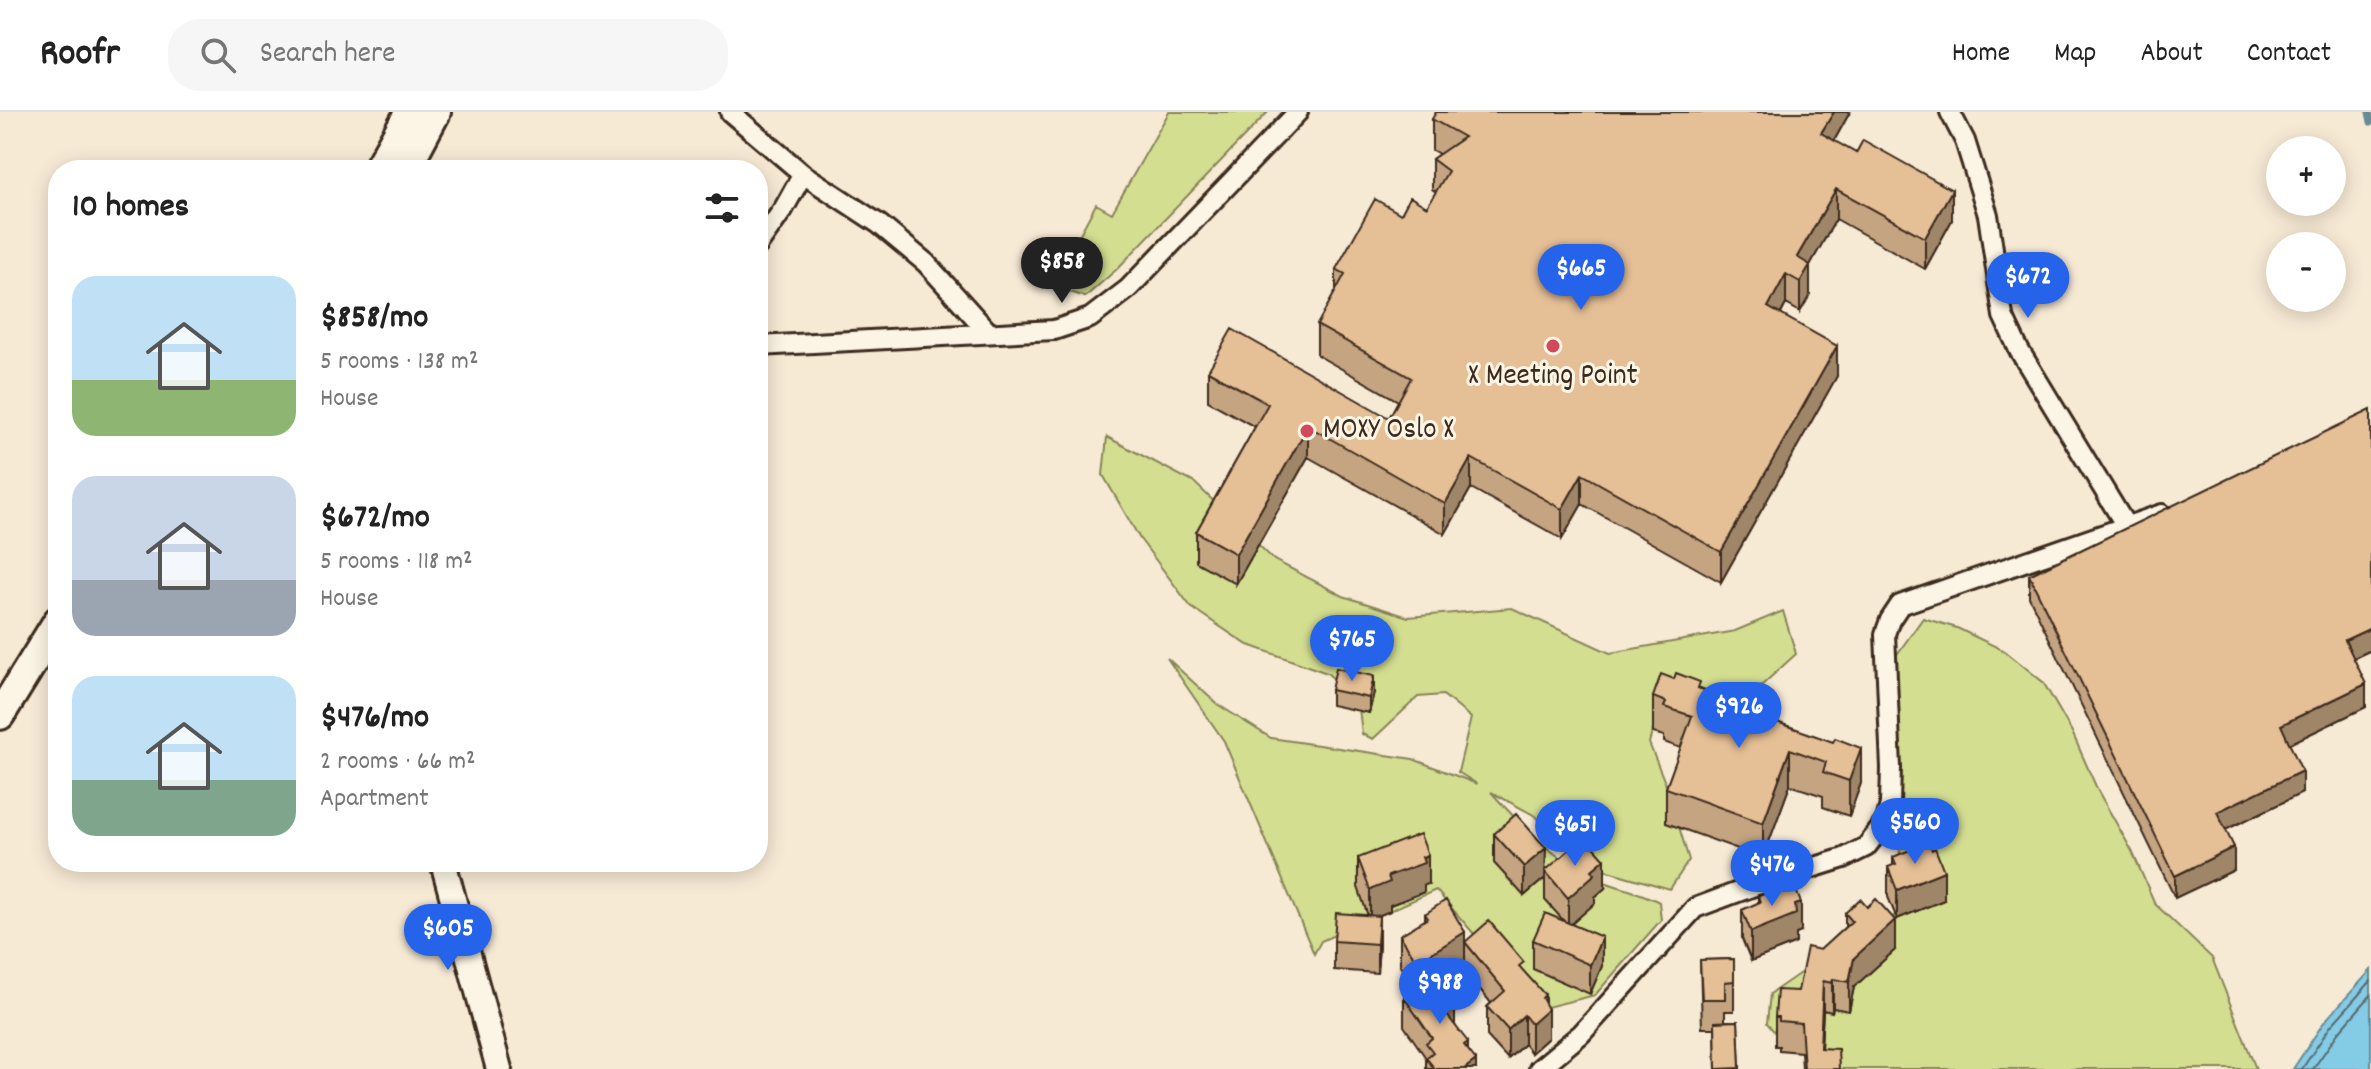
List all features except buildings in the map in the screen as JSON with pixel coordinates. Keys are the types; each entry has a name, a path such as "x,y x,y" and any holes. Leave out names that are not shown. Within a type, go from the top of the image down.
{"main road":[{"path":"383,160 410,112"},
{"path":"410,160 436,112"},
{"path":"0,715 48,637"},
{"path":"0,728 48,668"},
{"path":"446,872 499,1069"}],"street":[{"path":"730,112 803,174 879,224 926,263 989,333"},
{"path":"768,345 1054,330 1090,318 1128,289 1298,112"},
{"path":"1950,112 1965,141 1988,215 2003,316 2019,350 2126,526"},
{"path":"768,231 803,174"},
{"path":"1539,1069 1581,1034 1695,908 1844,858 1866,847 1877,833 1886,821 1890,804 1885,634 1900,605 2172,509"}],"green space":[{"path":"1169,112 1268,112 1117,269 1085,297 1052,286 1096,204 1112,213"},
{"path":"1107,437 1195,483 1274,560 1343,596 1408,617 1512,608 1610,653 1735,631 1783,611 1796,654 1750,696 1714,701 1666,685 1649,743 1668,790 1689,860 1670,889 1608,871 1532,814 1491,792 1536,838 1562,859 1598,880 1659,902 1661,920 1595,995 1539,1009 1436,890 1321,941 1314,954 1224,741 1167,658 1217,704 1271,738 1413,759 1477,784 1458,772 1471,718 1443,695 1418,697 1373,739 1362,734 1358,700 1327,673 1246,644 1191,607 1140,539 1103,475"},
{"path":"1923,618 1957,628 2005,651 2043,682 2072,732 2155,904 2212,958 2256,1069 1824,1069 1824,1053 1776,1034 1767,1023 1770,994 1893,918 1909,885 1900,858 1893,660"}],"water":[{"path":"2371,970 2371,1069 2293,1069 2324,1022"}],"waterway":[{"path":"2369,112 2371,122"}],"place":[{"name":"X Meeting Point","path":"1553,346"},
{"name":"MOXY Oslo X","path":"1307,431"}]}
